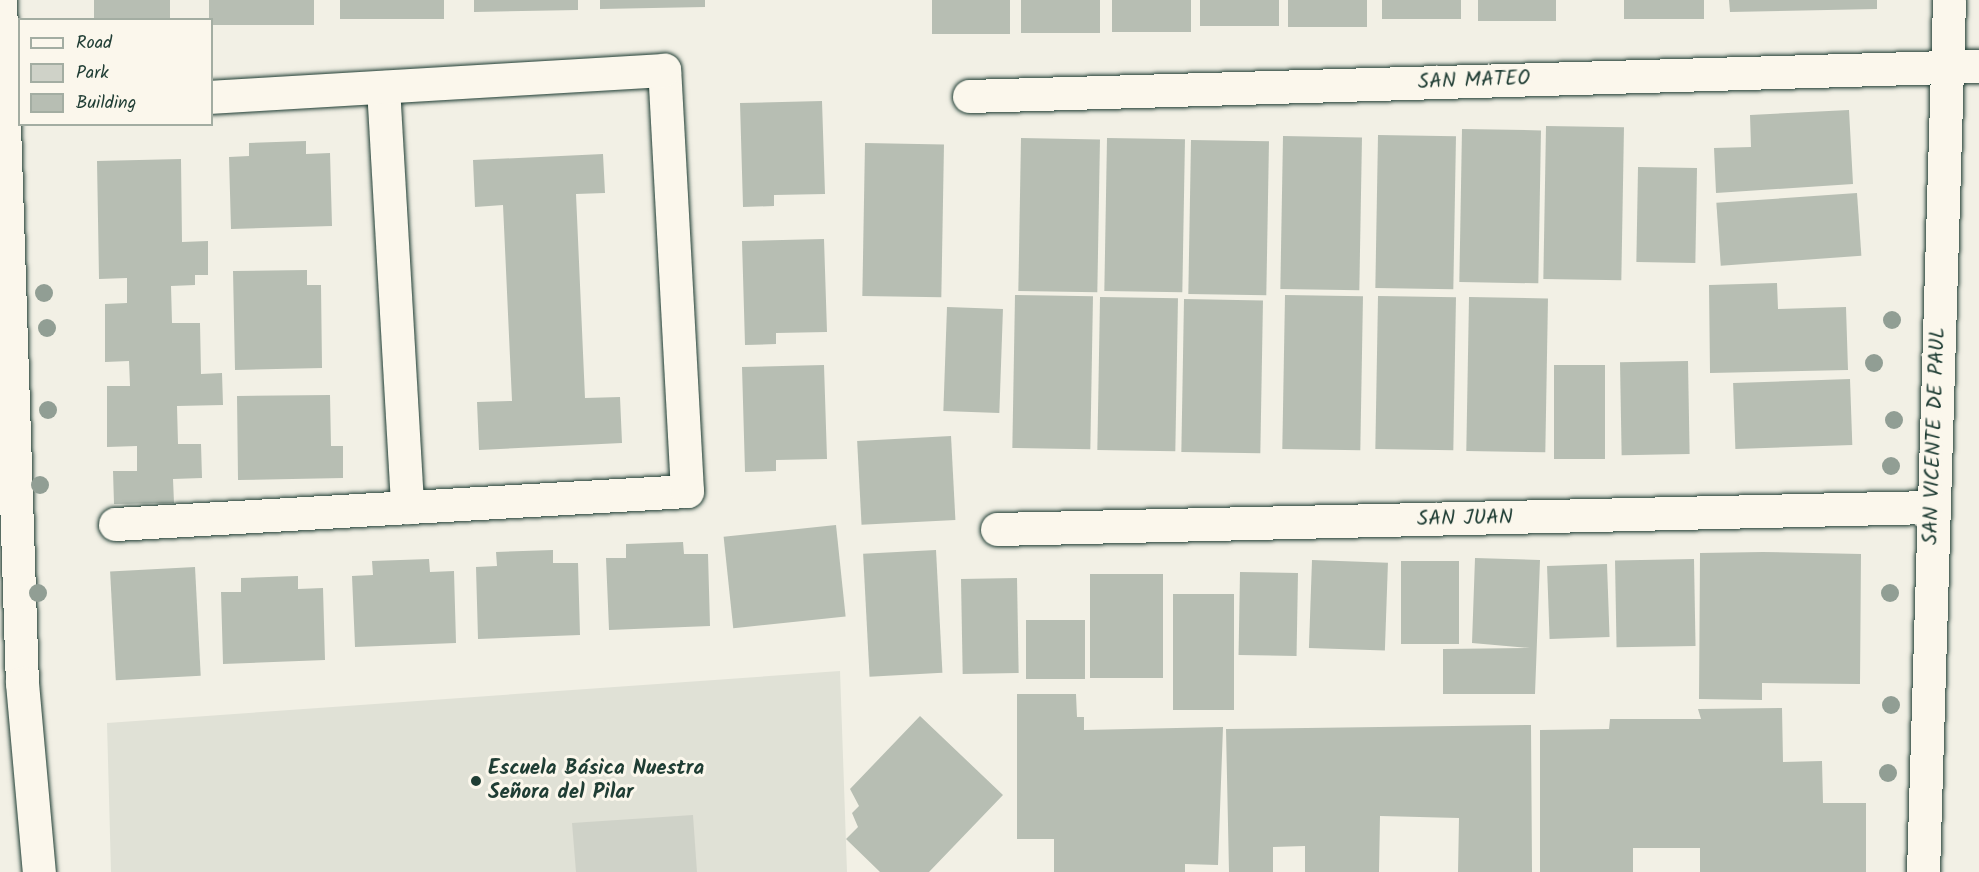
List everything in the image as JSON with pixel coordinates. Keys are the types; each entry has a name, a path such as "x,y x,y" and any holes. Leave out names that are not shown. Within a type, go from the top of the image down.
{"street":[{"path":"0,0 11,109 22,683 39,872"},
{"name":"SAN VICENTE DE PAUL","path":"1923,872 1932,507 1949,0"},
{"name":"SAN MATEO","path":"969,96 1946,65 1979,66"},
{"path":"115,524 687,491 664,70 213,97"},
{"path":"383,87 406,507"},
{"name":"SAN JUAN","path":"997,530 1932,507"}],"shaded area":[{"name":"Escuela Básica Nuestra Señora del Pilar","path":"840,671 847,872 111,872 107,723"}],"green space":[{"path":"693,815 697,872 576,872 572,823"}],"building":[{"path":"94,0 170,0 170,18 94,18"},
{"path":"209,0 314,0 314,25 213,25 213,18 209,18"},
{"path":"340,0 444,0 444,19 340,19"},
{"path":"474,0 578,0 578,10 474,12"},
{"path":"600,0 705,0 705,7 600,9"},
{"path":"932,0 1010,0 1010,34 932,34"},
{"path":"1021,0 1100,0 1100,33 1021,33"},
{"path":"1112,0 1191,0 1191,32 1112,32"},
{"path":"1200,0 1279,0 1279,26 1200,26"},
{"path":"1288,0 1367,0 1367,27 1288,27"},
{"path":"1382,0 1461,0 1461,19 1382,19"},
{"path":"1478,0 1556,0 1556,21 1478,21"},
{"path":"1624,0 1704,0 1704,19 1624,19"},
{"path":"1729,0 1877,0 1877,9 1730,12"},
{"path":"822,101 825,194 774,195 774,206 743,207 740,103"},
{"path":"1849,110 1853,184 1716,193 1714,148 1751,147 1750,115"},
{"path":"1546,126 1624,127 1621,280 1543,279"},
{"path":"1462,129 1541,130 1538,283 1459,282"},
{"path":"1378,135 1456,136 1453,289 1375,288"},
{"path":"1283,136 1362,137 1359,290 1280,289"},
{"path":"1021,138 1100,139 1097,292 1018,291"},
{"path":"1107,138 1185,139 1182,292 1104,291"},
{"path":"1191,140 1269,141 1266,295 1188,294"},
{"path":"306,141 306,154 330,153 332,226 231,229 229,157 249,156 249,143"},
{"path":"865,143 944,144 941,297 862,296"},
{"path":"603,154 605,193 576,194 585,398 620,397 622,443 479,450 477,402 512,401 503,205 475,207 473,160"},
{"path":"181,159 182,242 208,241 208,275 195,275 195,285 171,286 172,323 200,323 201,374 222,373 223,405 177,406 178,444 201,444 202,478 173,479 174,503 114,504 113,471 137,471 137,446 107,447 107,386 130,386 129,361 105,362 105,304 127,303 127,278 99,279 97,161"},
{"path":"1638,167 1697,168 1695,263 1636,262"},
{"path":"1857,193 1861,256 1721,266 1716,203"},
{"path":"824,239 827,332 776,333 776,344 745,345 742,241"},
{"path":"307,270 307,285 321,285 322,368 235,370 233,271"},
{"path":"1777,283 1778,309 1846,307 1848,370 1710,373 1709,285"},
{"path":"1015,295 1093,296 1090,449 1012,448"},
{"path":"1285,295 1363,296 1360,450 1282,449"},
{"path":"1378,296 1456,297 1453,450 1375,449"},
{"path":"1100,297 1178,298 1175,451 1097,450"},
{"path":"1469,297 1548,298 1545,452 1466,451"},
{"path":"1184,299 1263,300 1260,453 1181,452"},
{"path":"947,307 1003,309 999,413 943,411"},
{"path":"1688,361 1690,454 1622,455 1620,362"},
{"path":"824,365 827,459 776,460 776,471 745,472 742,367"},
{"path":"1554,365 1605,365 1605,459 1554,459"},
{"path":"1850,379 1852,445 1735,449 1733,383"},
{"path":"330,395 331,446 343,446 343,478 238,480 237,396"},
{"path":"951,436 955,520 862,525 857,441"},
{"path":"836,525 846,616 733,628 724,537"},
{"path":"683,542 684,554 708,554 710,626 609,630 606,558 626,558 626,544"},
{"path":"553,550 553,563 578,563 580,635 478,639 476,567 497,566 496,552"},
{"path":"936,550 942,673 870,677 863,554"},
{"path":"1700,553 1861,554 1860,684 1762,683 1762,700 1699,699"},
{"path":"1475,558 1540,560 1535,694 1443,694 1443,649 1530,648 1472,643"},
{"path":"429,559 430,572 454,571 456,643 355,647 352,576 373,575 372,561"},
{"path":"1694,559 1696,646 1617,647 1615,560"},
{"path":"1312,560 1388,563 1385,651 1309,648"},
{"path":"1401,561 1459,561 1459,644 1401,644"},
{"path":"1607,564 1610,637 1550,639 1547,566"},
{"path":"195,567 201,676 116,680 110,571"},
{"path":"1240,572 1298,573 1297,656 1239,655"},
{"path":"1090,574 1163,574 1163,678 1090,678"},
{"path":"298,576 298,589 323,588 325,660 223,664 221,592 241,592 241,578"},
{"path":"1017,578 1019,673 963,674 961,579"},
{"path":"1173,594 1234,594 1234,710 1173,710"},
{"path":"1026,620 1085,620 1085,679 1026,679"},
{"path":"1017,694 1076,694 1077,717 1084,717 1084,730 1223,727 1218,865 1185,864 1185,872 1054,872 1054,839 1017,839"},
{"path":"1782,708 1783,762 1822,761 1823,803 1866,803 1866,872 1700,872 1700,848 1633,848 1633,872 1540,872 1540,730 1609,729 1610,719 1701,719 1698,709"},
{"path":"920,716 1003,795 929,872 880,872 846,839 858,827 852,813 859,806 850,789"},
{"path":"1531,725 1532,872 1458,872 1459,818 1380,816 1379,872 1305,872 1305,846 1273,847 1273,872 1229,872 1226,729"}],"place":[{"name":"Escuela Básica Nuestra Señora del Pilar","path":"476,781"}]}
